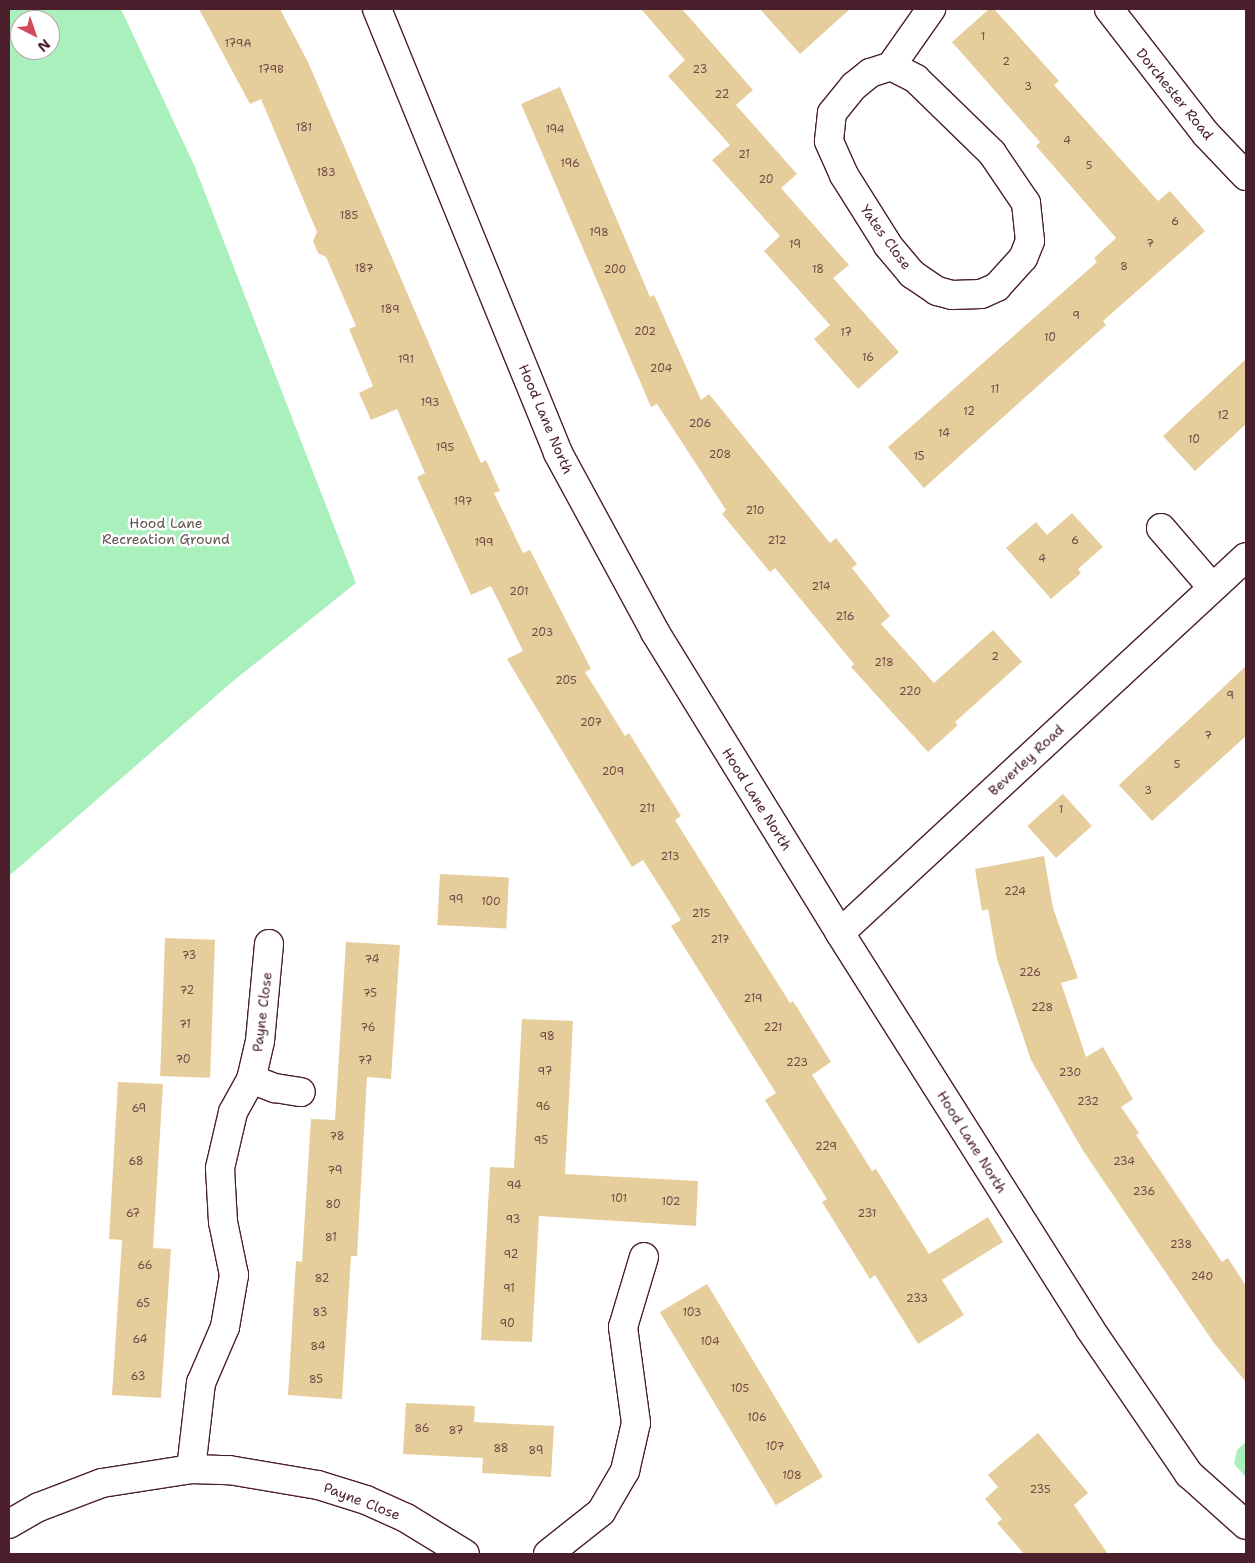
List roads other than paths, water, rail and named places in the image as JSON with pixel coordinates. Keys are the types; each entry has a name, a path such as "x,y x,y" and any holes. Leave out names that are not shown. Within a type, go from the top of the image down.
{"street":[{"name":"Hood Lane North","path":"377,9 558,452 655,632 840,933 1090,1328 1189,1474 1246,1525"},
{"path":"891,66 931,9"},
{"name":"Dorchester Road","path":"1109,9 1206,134 1241,160"},
{"name":"Yates Close","path":"891,66 916,79 992,153 1026,203 1030,241 1023,258 998,287 981,294 952,295 937,291 912,274 888,246 853,191 829,141 832,114 854,86 870,73 891,66"},
{"path":"1161,528 1212,586"},
{"name":"Beverley Road","path":"840,933 1246,556"},
{"name":"Payne Close","path":"191,1469 200,1383 225,1327 234,1275 223,1222 220,1168 233,1112 251,1079 260,1041 269,944"},
{"path":"251,1079 275,1088 301,1092"},
{"path":"548,1554 601,1512 625,1471 636,1423 623,1327 644,1257"},
{"name":"Payne Close","path":"9,1524 39,1506 102,1484 191,1469 229,1470 326,1487 366,1500 406,1518 465,1554"}],"park label":[{"name":"Hood Lane Recreation Ground","path":"166,532"}]}
